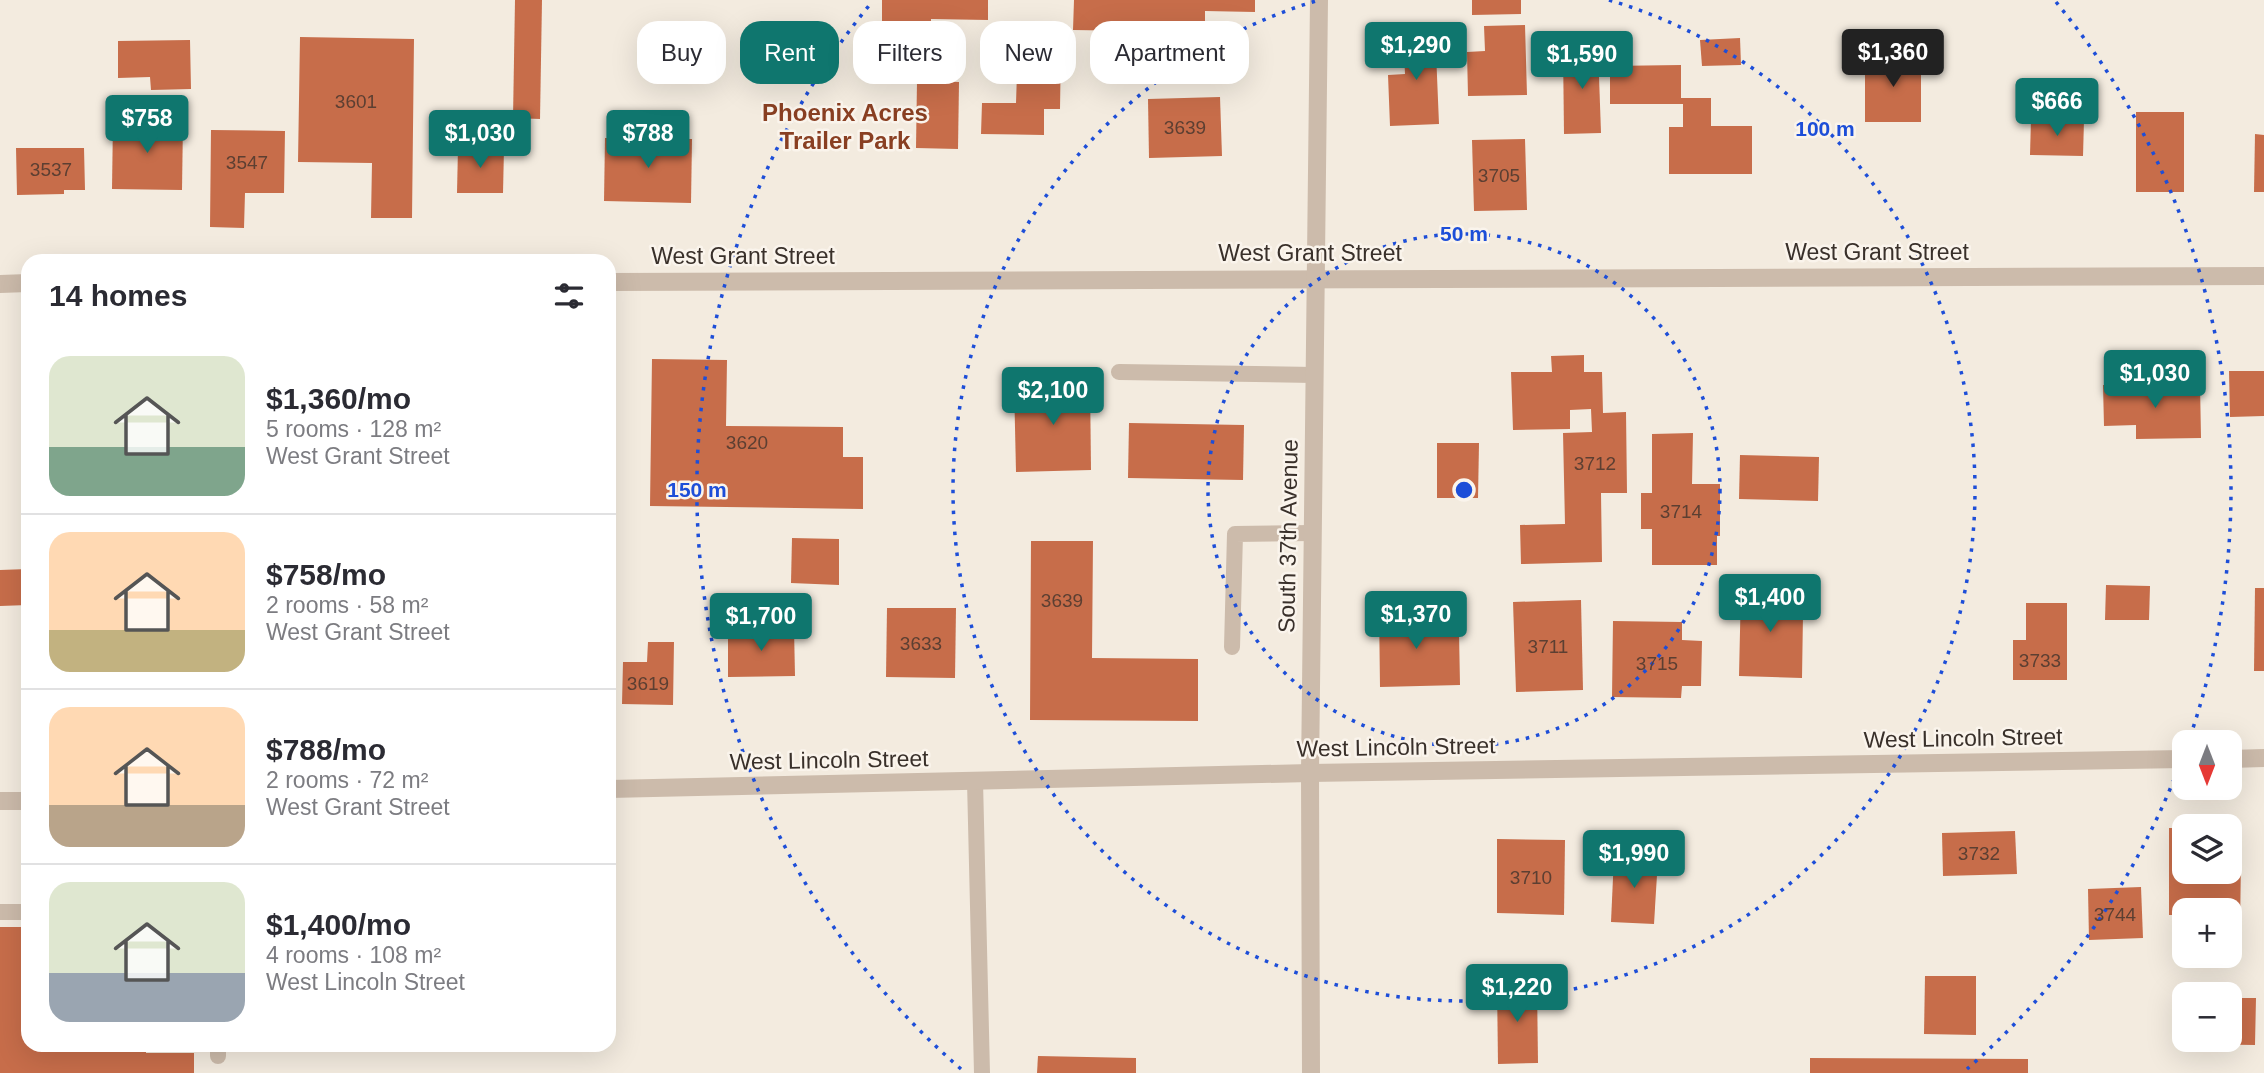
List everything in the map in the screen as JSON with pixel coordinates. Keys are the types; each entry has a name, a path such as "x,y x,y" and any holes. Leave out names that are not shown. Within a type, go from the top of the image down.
{"street":[{"name":"South 37th Avenue","path":"1311,1073 1310,773 1319,0"},
{"name":"West Grant Street","path":"616,282 1315,277 2264,276"},
{"path":"0,284 21,284"},
{"path":"2242,759 2264,758"},
{"name":"West Lincoln Street","path":"616,789 1310,773 2172,759"},
{"path":"0,801 21,801"}],"lane":[{"path":"1119,372 1314,375"},
{"path":"1232,647 1235,534 1312,533"},
{"path":"975,781 982,1073"},
{"path":"0,912 21,912"}],"building":[{"path":"515,0 542,0 540,119 513,118"},
{"path":"882,0 988,0 988,20 882,21"},
{"path":"1074,0 1255,0 1255,12 1205,11 1205,21 1090,21 1090,30 1076,30 1076,21 1073,21"},
{"path":"1472,0 1521,0 1521,14 1472,15"},
{"path":"1525,25 1527,95 1468,96 1467,52 1485,51 1484,26"},
{"path":"1435,28 1439,124 1390,126 1388,75 1405,74 1403,29"},
{"path":"300,37 414,39 412,218 371,218 372,163 298,162"},
{"path":"1740,38 1741,65 1702,66 1700,40"},
{"path":"190,40 191,89 151,90 150,77 118,78 118,41"},
{"path":"1598,48 1601,133 1564,134 1563,49"},
{"path":"1865,55 1921,56 1921,122 1865,122"},
{"path":"1681,65 1681,98 1711,98 1711,126 1752,126 1752,174 1669,174 1669,127 1683,127 1683,104 1610,104 1610,66"},
{"path":"917,84 959,84 958,149 916,148"},
{"path":"1017,84 1060,84 1060,109 1044,109 1044,135 981,134 982,103 1016,103"},
{"path":"1220,97 1222,156 1149,158 1148,99"},
{"path":"2136,112 2184,112 2184,192 2136,192"},
{"path":"2031,119 2084,120 2083,156 2030,155"},
{"path":"113,120 183,121 182,190 112,189"},
{"path":"211,130 285,131 284,193 245,193 244,228 210,227"},
{"path":"2255,134 2264,135 2264,192 2254,192"},
{"path":"605,138 692,139 691,203 604,201"},
{"path":"1525,139 1527,210 1474,211 1472,140"},
{"path":"16,148 84,148 85,190 64,190 64,194 17,195"},
{"path":"458,148 504,148 503,193 457,193"},
{"path":"1584,355 1584,372 1602,372 1603,413 1626,412 1627,493 1601,493 1602,562 1521,564 1520,525 1565,524 1563,433 1592,432 1591,409 1570,410 1570,429 1513,430 1511,372 1552,372 1551,356"},
{"path":"652,359 727,360 726,426 843,427 843,457 863,457 863,509 650,506"},
{"path":"2229,371 2264,371 2264,416 2230,417"},
{"path":"1090,382 1091,470 1016,472 1014,383"},
{"path":"2200,384 2201,438 2136,439 2136,425 2104,426 2103,385"},
{"path":"1129,423 1244,425 1243,480 1128,478"},
{"path":"1693,433 1692,484 1720,484 1717,565 1652,565 1652,529 1641,529 1641,493 1652,493 1652,434"},
{"path":"1437,443 1479,443 1478,498 1437,498"},
{"path":"1740,455 1819,457 1818,501 1739,499"},
{"path":"792,538 839,539 839,585 791,583"},
{"path":"1031,541 1093,541 1092,658 1198,659 1198,721 1030,720"},
{"path":"21,569 21,605 0,606 0,570"},
{"path":"2106,585 2150,586 2149,620 2105,620"},
{"path":"1741,587 1793,589 1793,614 1803,614 1802,678 1739,676"},
{"path":"2255,588 2264,588 2264,671 2254,671"},
{"path":"1581,600 1583,690 1516,692 1513,602"},
{"path":"2026,603 2067,603 2067,680 2013,680 2013,640 2026,640"},
{"path":"1422,607 1422,632 1459,632 1460,685 1380,687 1379,608"},
{"path":"887,608 956,608 955,678 886,677"},
{"path":"1613,621 1682,622 1682,640 1702,641 1701,686 1682,686 1681,698 1612,697"},
{"path":"794,628 795,676 728,677 728,629"},
{"path":"648,642 674,642 673,705 622,704 623,662 647,662"},
{"path":"2169,828 2172,828 2172,884 2241,884 2240,898 2172,898 2172,915 2169,915"},
{"path":"2015,831 2017,874 1943,876 1942,833"},
{"path":"1497,839 1565,840 1564,915 1497,913"},
{"path":"1614,856 1658,858 1654,924 1611,922"},
{"path":"2141,887 2143,938 2089,940 2088,889"},
{"path":"0,927 21,927 21,1052 194,1053 194,1073 0,1073"},
{"path":"1925,976 1976,976 1976,1035 1924,1034"},
{"path":"1497,984 1537,984 1538,1063 1498,1064"},
{"path":"2242,998 2256,998 2255,1045 2242,1045"},
{"path":"1038,1056 1136,1058 1136,1073 1037,1073"},
{"path":"1810,1058 2028,1059 2028,1073 1810,1073"}],"district":[{"name":"Phoenix Acres Trailer Park","path":"845,126"}]}
